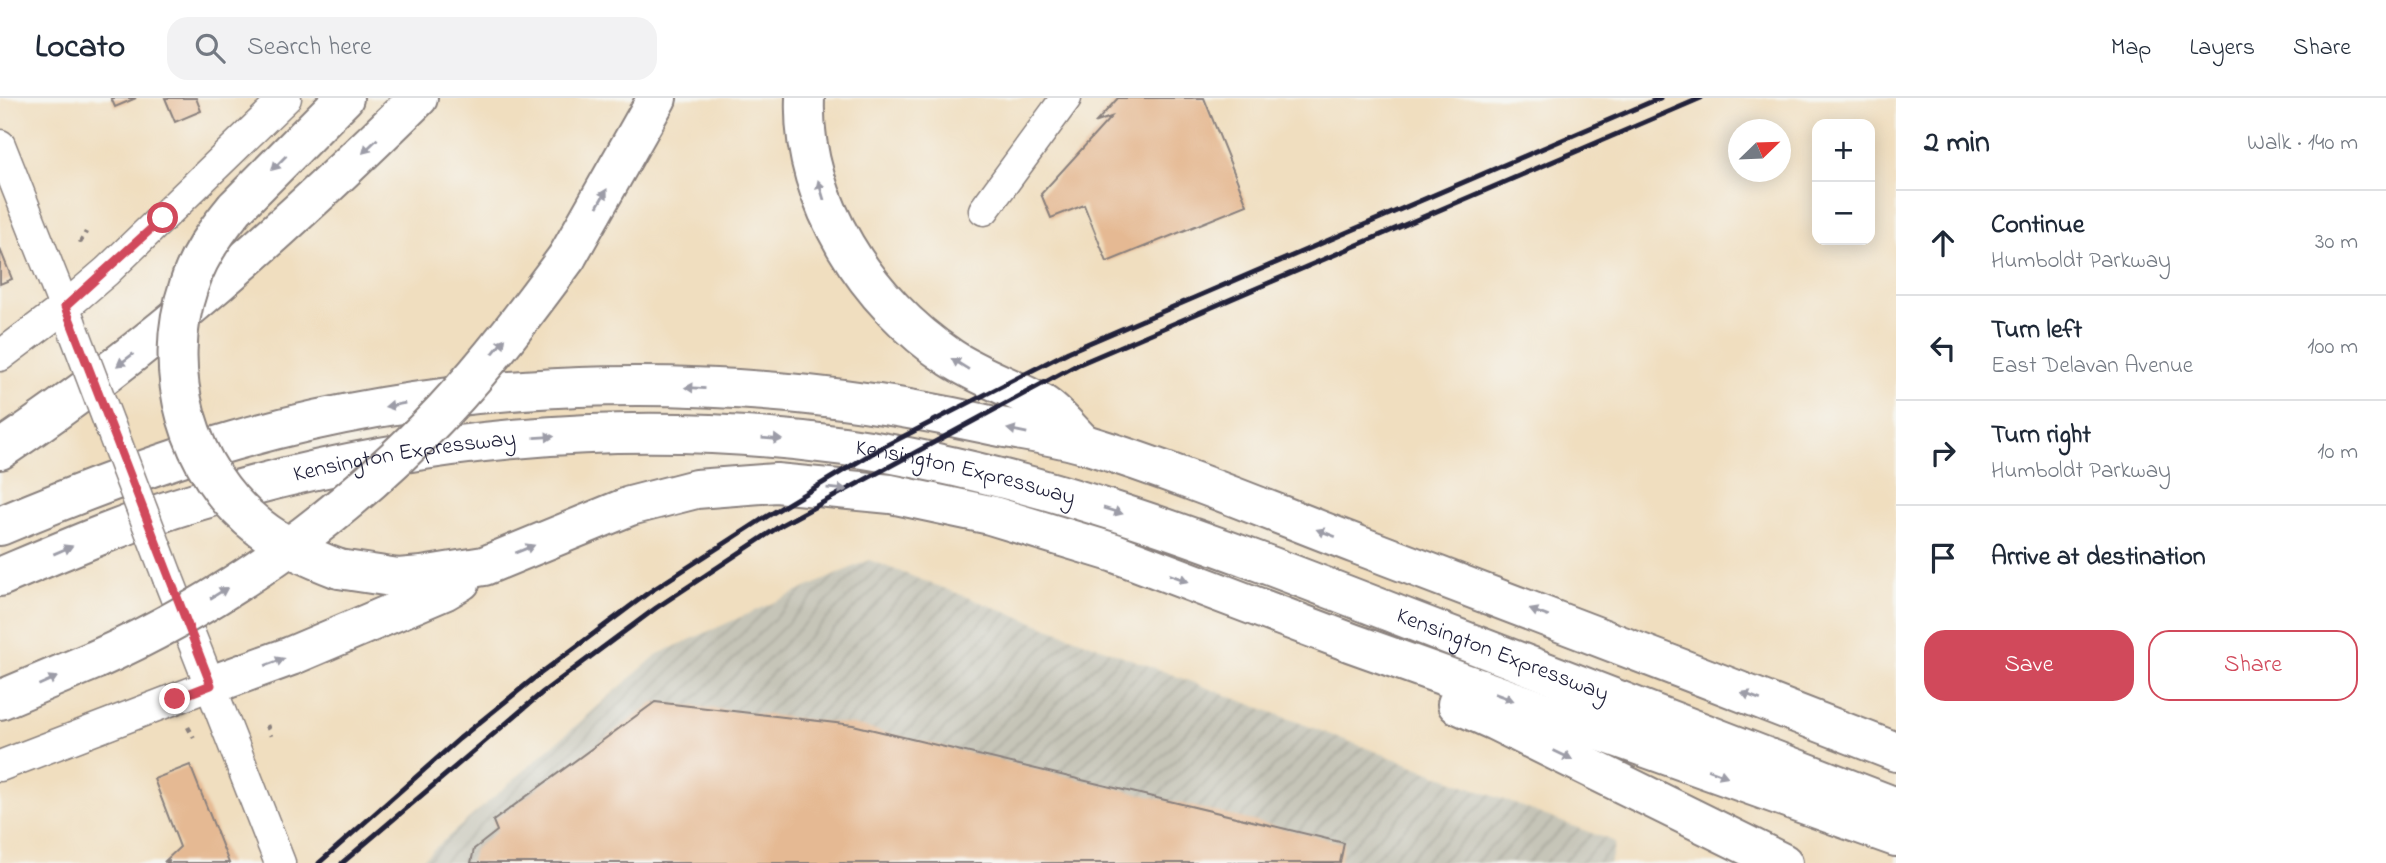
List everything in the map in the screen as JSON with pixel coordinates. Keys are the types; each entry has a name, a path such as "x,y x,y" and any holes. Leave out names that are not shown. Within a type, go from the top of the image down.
{"highway":[{"path":"344,98 235,208 216,231 201,256 189,284 177,343 177,373 190,432 217,483 236,506 257,526 306,556 339,569 398,578 484,566"},
{"path":"0,450 138,350 201,298 336,179 418,98"},
{"path":"0,700 95,660 227,588 268,562 339,508 411,443 494,353 567,257 657,98"},
{"path":"806,98 811,157 827,207 846,250 875,291 910,326 949,357 979,376 1043,405 1084,444"},
{"path":"0,526 83,491 237,440 400,404 520,390 648,386 804,395 921,410 1084,444 1175,475 1558,620 1896,752"},
{"name":"Kensington Expressway","path":"0,577 93,538 191,503 278,478 367,458 480,442 634,433 746,437 847,447 950,466 1044,489 1199,538 1896,807"},
{"path":"211,685 290,656 444,591 484,566 630,506 673,494 725,486 776,483 891,494 990,515 1115,553 1896,837"},
{"path":"1302,623 1344,658 1495,721 1783,863"}],"street":[{"path":"0,356 69,319 116,262 286,98"},
{"path":"985,210 1066,98"},
{"path":"0,145 281,863"},
{"path":"0,766 211,685"}],"path":[{"path":"80,243 86,233"},
{"path":"267,725 271,736"}],"shaded area":[{"path":"869,560 1615,842 1610,863 418,863 658,654"}],"building":[{"path":"111,98 136,98 115,107"},
{"path":"165,98 196,98 201,111 175,122"},
{"path":"1118,98 1204,98 1247,205 1107,262 1084,205 1051,218 1041,194 1111,117 1096,122"},
{"path":"0,249 12,279 0,284"},
{"path":"655,702 853,725 1344,843 1340,863 471,863 474,849 497,831 493,821"},
{"path":"190,765 229,863 164,862 180,847 154,779"}],"railway":[{"path":"319,863 459,739 533,679 648,593 761,520 881,448 1068,352 1660,98"},
{"path":"342,863 543,692 656,608 783,524 1077,365 1701,98"}],"route":[{"path":"163,218 65,307 211,685 175,699"}]}
